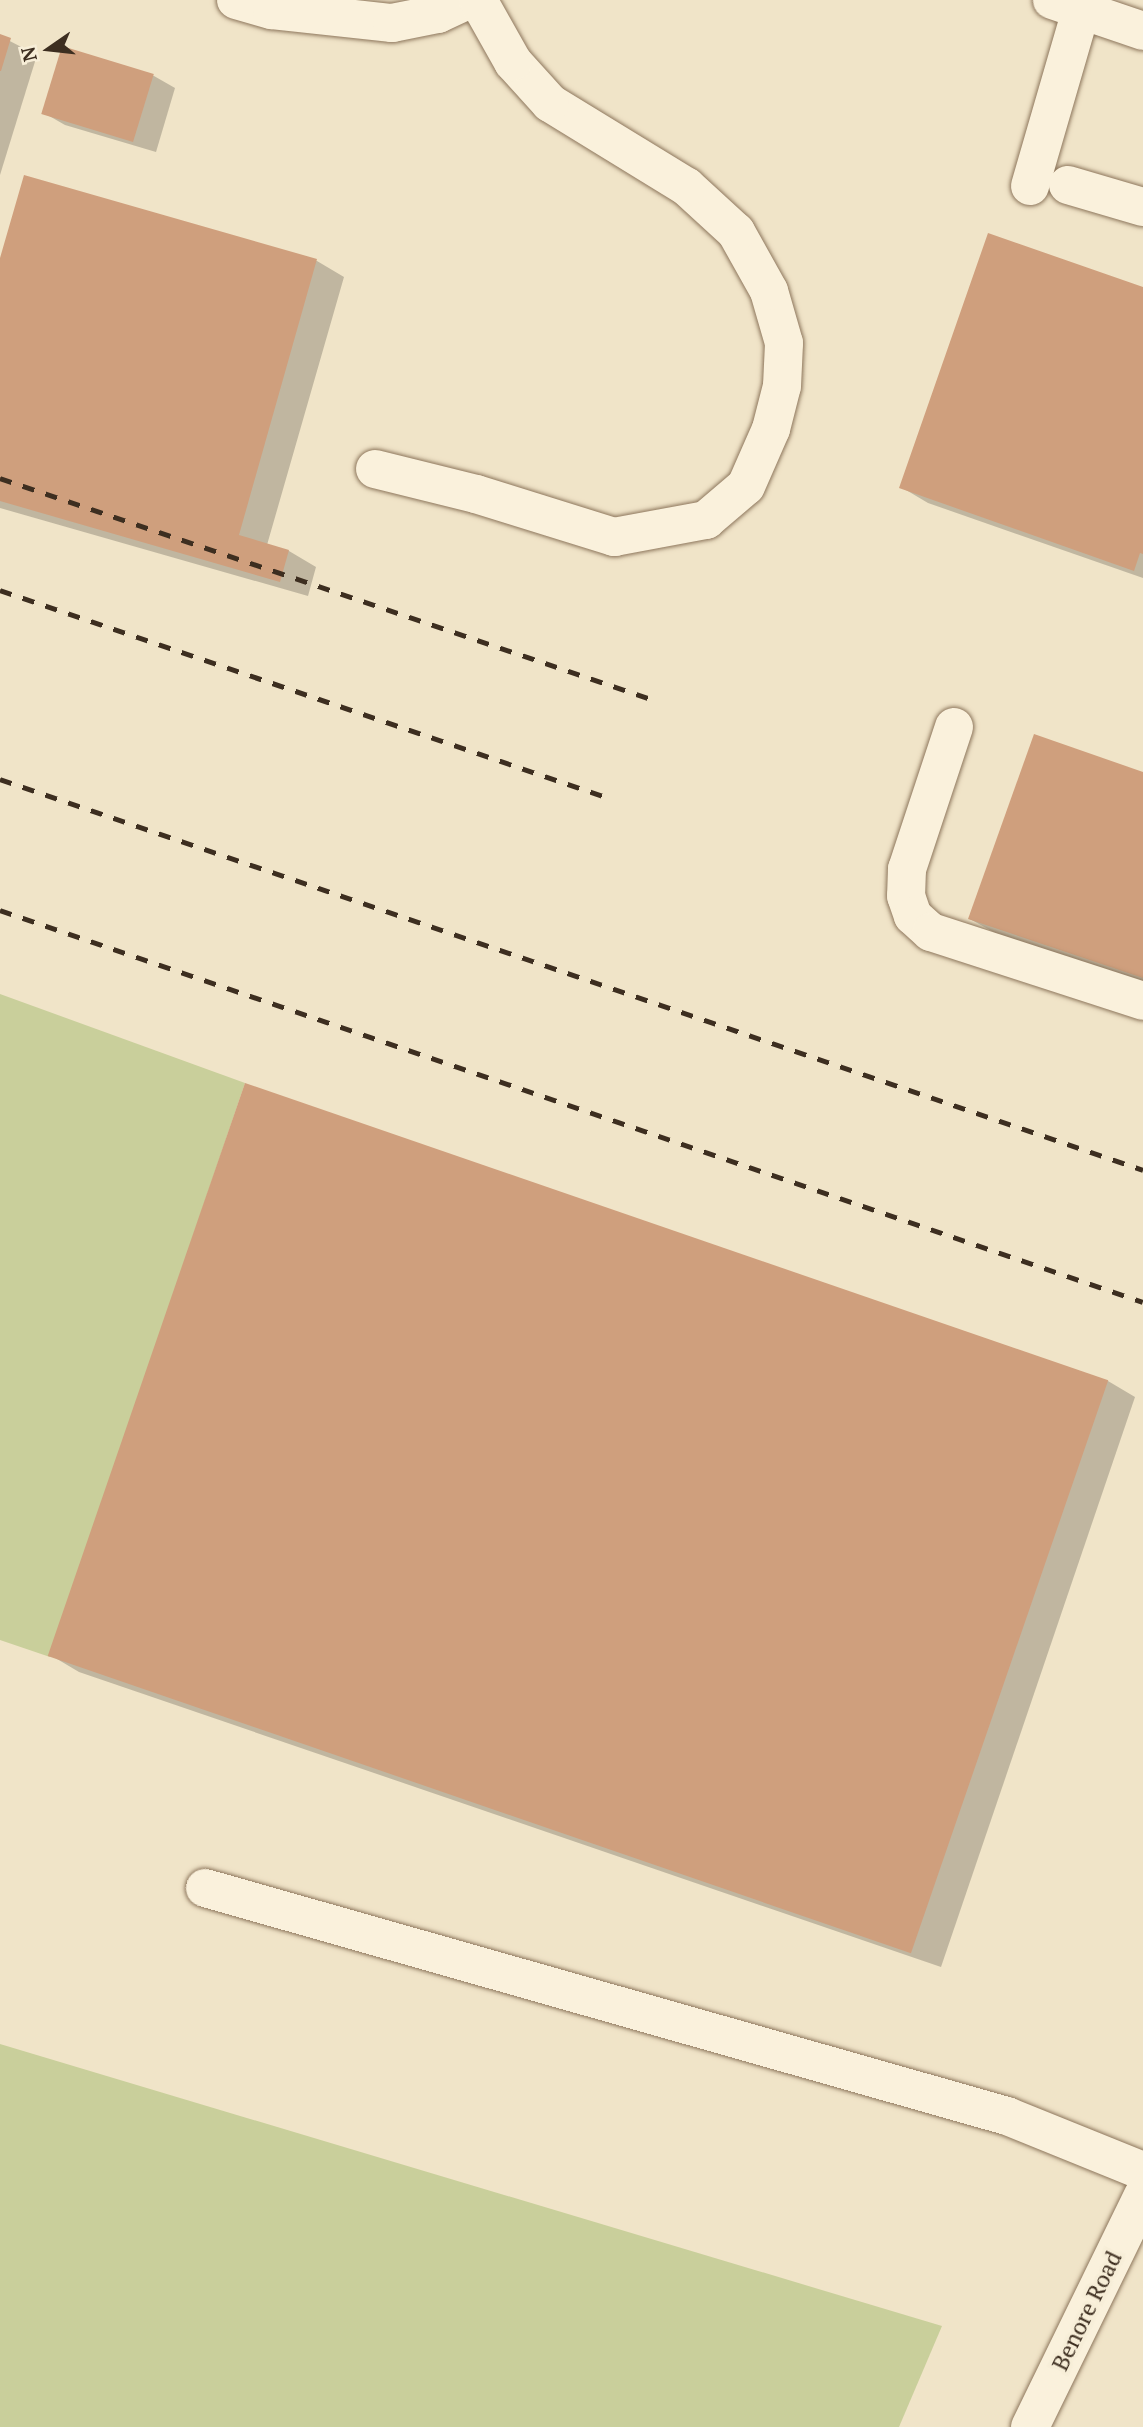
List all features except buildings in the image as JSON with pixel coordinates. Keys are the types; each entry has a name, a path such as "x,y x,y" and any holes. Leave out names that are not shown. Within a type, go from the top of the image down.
{"street":[{"path":"236,0 272,10 392,23 438,14 468,0"},
{"path":"375,469 476,494 614,537 706,520 746,486 771,429 782,386 784,343 769,291 736,232 687,187 550,103 513,62 478,0"},
{"path":"1030,186 1066,5 1143,31"},
{"path":"1068,185 1143,207"},
{"path":"954,727 907,869 906,896 913,916 931,932 1143,1000"},
{"path":"205,1888 1007,2116 1143,2171"},
{"name":"Benore Road","path":"1030,2427 1143,2195"}],"green space":[{"path":"0,994 245,1083 50,1657 0,1640"},
{"path":"0,2044 942,2326 899,2427 0,2427"}],"railway":[{"path":"0,478 657,701"},
{"path":"0,590 612,799"},
{"path":"0,779 1143,1170"},
{"path":"0,910 1143,1302"}]}
